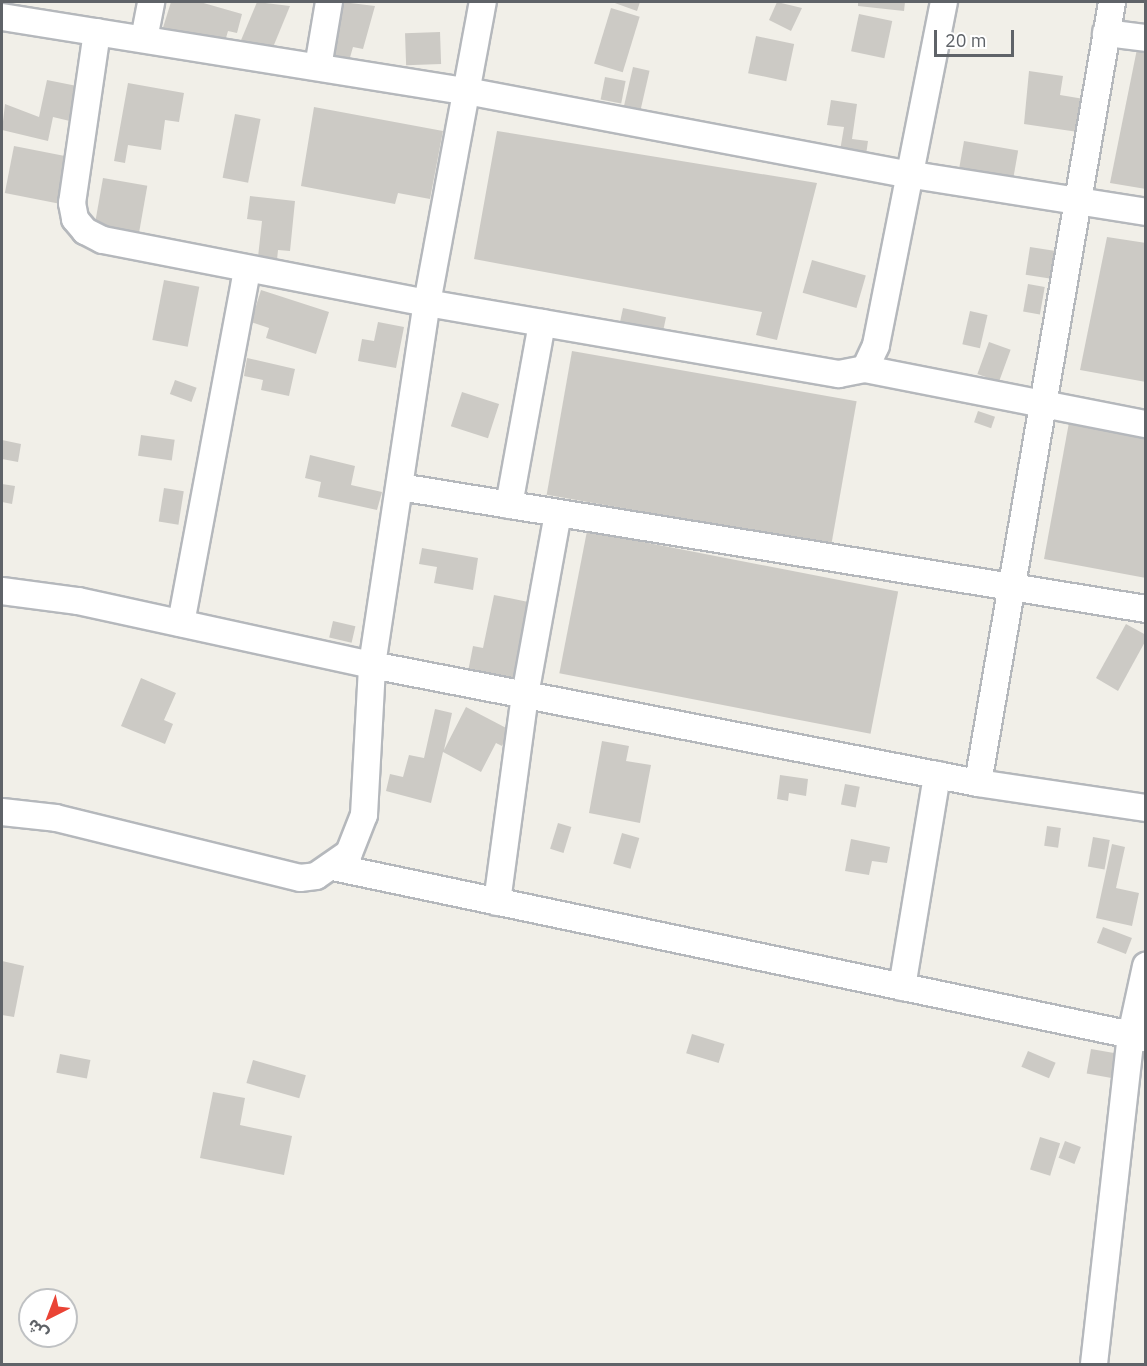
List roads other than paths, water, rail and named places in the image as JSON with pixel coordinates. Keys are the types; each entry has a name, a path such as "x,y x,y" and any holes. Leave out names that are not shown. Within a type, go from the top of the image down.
{"street":[{"path":"144,39 151,2"},
{"path":"318,67 329,2"},
{"path":"2,812 56,818 300,878 316,876 333,867 349,853 364,815 372,665 428,303 483,2"},
{"path":"865,369 876,345 907,174 944,2"},
{"path":"978,783 1076,201 1112,2"},
{"path":"2,17 466,91 907,174 1146,212"},
{"path":"97,32 72,203 75,219 85,231 103,240 428,303 839,374 865,369 1042,406 1146,423"},
{"path":"1106,33 1146,38"},
{"path":"181,623 247,269"},
{"path":"509,505 542,323"},
{"path":"400,487 1146,609"},
{"path":"497,902 525,695 558,514"},
{"path":"2,591 78,601 372,665 978,783 1146,808"},
{"path":"902,987 937,775"},
{"path":"333,867 1138,1036"},
{"path":"1094,1365 1146,966"}]}
